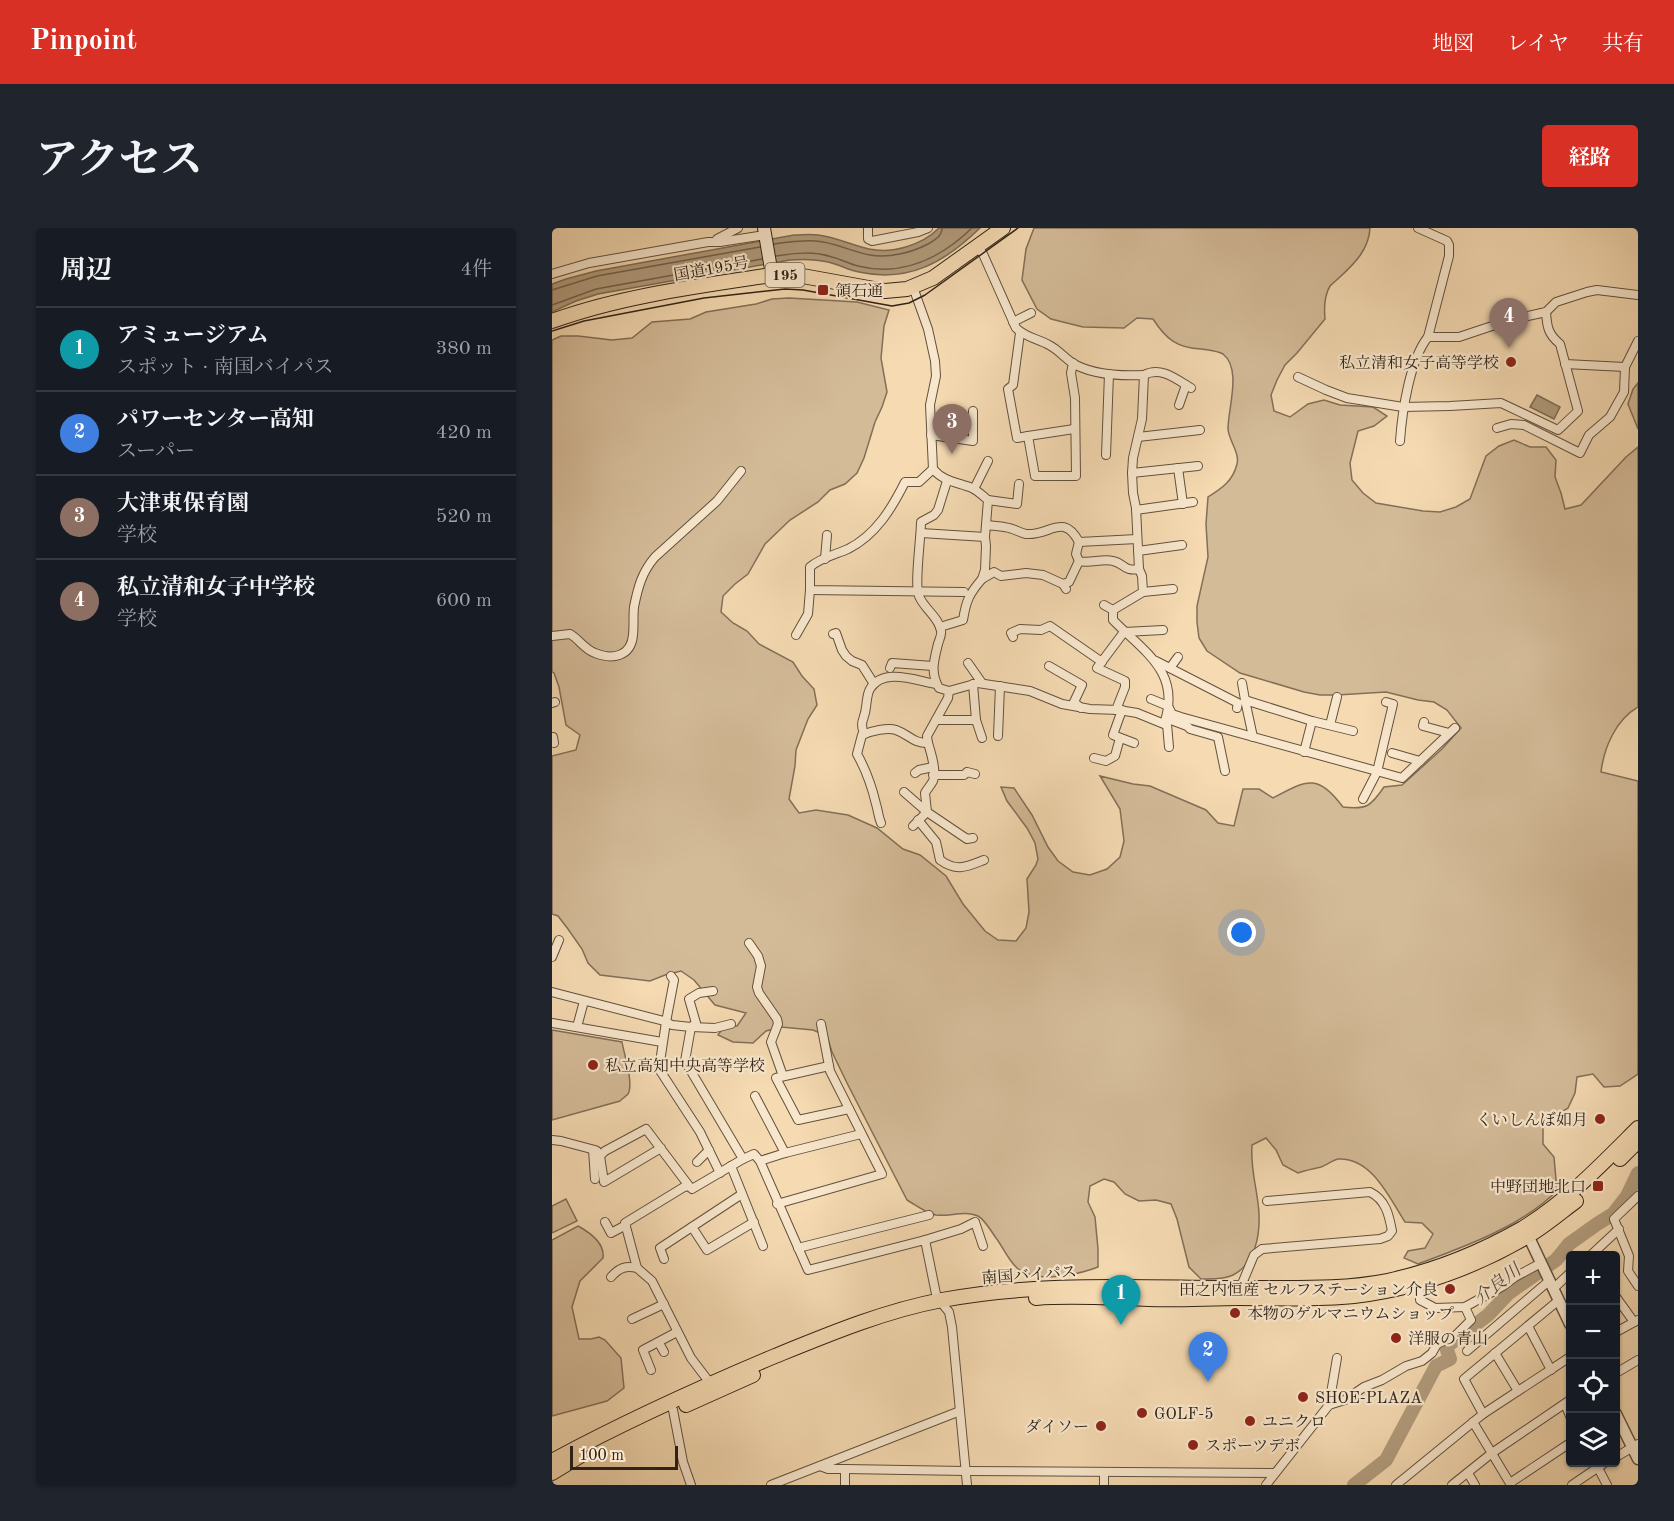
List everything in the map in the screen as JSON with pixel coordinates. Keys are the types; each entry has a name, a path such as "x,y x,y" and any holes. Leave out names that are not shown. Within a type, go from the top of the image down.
{"highway":[{"name":"国道195号","path":"552,321 624,301 771,269 895,291 913,287 933,278 1003,228"},
{"name":"南国バイパス","path":"552,1461 710,1383 869,1319 942,1304 1054,1297 1151,1299 1239,1293 1334,1298 1375,1293 1419,1278 1452,1272 1492,1256 1526,1231 1574,1191 1638,1128"},
{"name":"南国バイパス","path":"1526,1231 1578,1199 1638,1141"},
{"name":"南国バイパス","path":"552,1473 598,1445 830,1341 942,1304"}],"main road":[{"path":"765,233 771,269"}],"street":[{"path":"552,274 589,263 708,242 738,228"},
{"path":"868,228 868,239 872,241 928,228"},
{"path":"1400,441 1403,407 1420,346 1428,337 1449,256 1447,241 1418,228"},
{"path":"708,242 720,242 765,233"},
{"path":"977,247 983,254 1020,333 1049,345 1073,363 1083,367 1123,376 1144,375 1150,371 1163,372 1189,386 1179,405"},
{"path":"913,287 928,328 935,361 936,376 930,405 933,469 947,481 974,489 988,500 1017,504 1019,484"},
{"path":"1428,337 1459,337 1510,320 1546,312 1556,303 1587,292 1597,290 1638,294"},
{"path":"1298,377 1347,398 1403,407 1501,403 1558,430 1578,411 1560,344 1552,337 1547,325 1546,312"},
{"path":"1013,322 1031,313"},
{"path":"1020,333 1013,385 1008,389 1017,438 1074,429"},
{"path":"1497,428 1511,424 1524,425 1580,453 1589,435 1610,417 1624,392 1625,367 1638,341"},
{"path":"1028,436 1035,476 1076,476 1075,398 1071,373 1073,363"},
{"path":"1565,364 1625,367"},
{"path":"1106,455 1109,374"},
{"path":"1143,592 1139,569 1132,473 1142,419 1144,375"},
{"path":"931,435 973,441 973,411"},
{"path":"1138,437 1200,430"},
{"path":"974,489 988,461"},
{"path":"1132,473 1198,466"},
{"path":"1178,468 1183,504"},
{"path":"796,635 808,614 810,567 864,540 877,527 905,482 919,482 933,469"},
{"path":"552,636 570,634 592,652 606,657 622,655 633,638 634,610 646,567 655,556 717,501 741,471"},
{"path":"947,481 938,510 921,522 917,592 925,608 938,621 940,627 941,632 932,670 939,688 948,691 978,684 1000,686 1030,691 1062,704 1081,708 1137,713 1165,724 1218,737 1225,771"},
{"path":"982,579 985,570 984,537 988,500"},
{"path":"1136,510 1193,502"},
{"path":"940,627 963,620 966,602 971,592 982,579 994,572 1001,576 1026,573 1043,574 1065,586 1069,582 1078,561 1076,554 1079,542 1073,532 1060,526 1029,534 1020,533 1011,528 986,525"},
{"path":"921,533 984,537"},
{"path":"825,559 827,535"},
{"path":"1079,542 1137,539"},
{"path":"1138,551 1182,545"},
{"path":"1078,561 1115,561 1126,569 1139,569"},
{"path":"1113,610 1143,592 1173,589"},
{"path":"810,590 964,592"},
{"path":"1104,605 1113,610"},
{"path":"1113,610 1113,620 1156,661 1238,704 1237,708"},
{"path":"1013,637 1011,633 1020,629 1041,630 1050,626 1102,662"},
{"path":"1124,632 1163,630"},
{"path":"1124,632 1097,668 1125,681 1113,735 1134,743"},
{"path":"833,634 836,633 846,656 862,666 874,684"},
{"path":"1170,668 1178,657"},
{"path":"1156,661 1164,676 1171,720 1190,729"},
{"path":"890,668 892,663 933,666"},
{"path":"968,663 978,684 976,720 982,738"},
{"path":"1049,666 1082,685 1074,702 1081,708"},
{"path":"864,734 861,725 869,690 882,678 890,677 936,684"},
{"path":"1242,683 1252,737"},
{"path":"998,736 1000,686"},
{"path":"927,812 925,793 933,783 933,771 927,736 948,698 948,691"},
{"path":"1330,725 1337,697"},
{"path":"1151,699 1170,710 1252,737 1402,778 1452,731 1423,726 1424,722"},
{"path":"1245,700 1353,731"},
{"path":"1364,799 1377,772 1393,704 1386,702"},
{"path":"1169,747 1165,724 1170,710"},
{"path":"936,720 976,720"},
{"path":"1304,752 1312,721"},
{"path":"881,823 864,767 857,754 862,735 868,732 894,729 911,740 928,743"},
{"path":"1094,758 1106,761 1115,756 1120,738"},
{"path":"1392,753 1420,761"},
{"path":"915,773 919,770 975,774"},
{"path":"904,792 927,812 967,839 973,838"},
{"path":"927,812 916,823 936,842 940,860 947,865 964,868 984,860"},
{"path":"749,943 758,956 761,966 757,987 759,993 777,1019 778,1024 771,1042 783,1076"},
{"path":"671,976 674,980 659,1069 700,1132 720,1173"},
{"path":"713,991 699,993 689,999 696,1023 691,1027 685,1061 743,1159"},
{"path":"552,992 672,1025 715,1028 730,1024"},
{"path":"577,1028 584,1000"},
{"path":"552,1023 662,1042"},
{"path":"777,1204 882,1174 829,1066 821,1024"},
{"path":"829,1066 776,1078 798,1120 849,1109"},
{"path":"755,1096 785,1153"},
{"path":"552,1140 597,1153 604,1152 646,1129 692,1189 754,1154 760,1161 808,1270 925,1240 961,1229 975,1222 983,1246"},
{"path":"760,1161 861,1134"},
{"path":"597,1153 604,1182 660,1148"},
{"path":"697,1162 709,1150"},
{"path":"595,1179 597,1153"},
{"path":"731,1166 764,1246"},
{"path":"604,1222 611,1233 626,1225 625,1223 632,1218 689,1186"},
{"path":"1239,1293 1254,1255 1262,1249 1380,1239 1388,1236 1392,1231 1384,1204 1370,1192 1267,1201"},
{"path":"664,1259 660,1248 742,1194"},
{"path":"1638,1196 1614,1219 1629,1256 1628,1272 1638,1286"},
{"path":"798,1248 929,1215"},
{"path":"692,1227 706,1250 754,1222"},
{"path":"626,1225 637,1268"},
{"path":"1595,1251 1619,1229"},
{"path":"1526,1231 1566,1313"},
{"path":"925,1240 942,1304 949,1312 952,1327 967,1485"},
{"path":"611,1276 624,1267 637,1268 652,1281 691,1358 710,1383"},
{"path":"1419,1278 1420,1300 1435,1308 1465,1306 1515,1277 1566,1273"},
{"path":"1467,1351 1547,1274"},
{"path":"1483,1414 1464,1379 1559,1300"},
{"path":"1620,1302 1636,1321 1620,1330"},
{"path":"632,1319 663,1304"},
{"path":"1266,1485 1329,1406 1345,1400 1364,1387 1406,1366 1422,1361 1432,1353 1437,1344 1455,1336 1471,1320 1465,1306"},
{"path":"1528,1326 1551,1370"},
{"path":"651,1370 643,1350 678,1332"},
{"path":"659,1342 664,1352"},
{"path":"1495,1353 1518,1391"},
{"path":"1329,1406 1336,1358"},
{"path":"1396,1485 1483,1414 1567,1359"},
{"path":"1620,1371 1638,1360"},
{"path":"1452,1485 1492,1452 1566,1403"},
{"path":"673,1410 683,1462 691,1485"},
{"path":"771,1485 960,1411"},
{"path":"1620,1421 1635,1446 1638,1459"},
{"path":"1473,1422 1510,1484 1566,1446"},
{"path":"1620,1455 1635,1446"},
{"path":"820,1466 828,1469 1274,1473"},
{"path":"1572,1485 1594,1467"},
{"path":"1597,1467 1606,1485"},
{"path":"845,1469 845,1485"},
{"path":"1104,1472 1104,1485"},
{"path":"1468,1473 1475,1485"}],"shaded area":[{"path":"1034,228 1370,228 1367,243 1360,255 1328,290 1325,319 1285,365 1271,395 1274,411 1290,417 1308,404 1324,400 1340,405 1373,407 1387,416 1374,426 1358,431 1350,463 1352,480 1376,503 1440,512 1456,507 1470,499 1486,456 1499,446 1514,440 1530,447 1546,447 1556,460 1555,477 1565,509 1581,505 1638,447 1638,707 1623,719 1612,735 1601,772 1638,781 1638,1074 1620,1086 1604,1087 1593,1074 1577,1077 1575,1093 1568,1108 1543,1128 1543,1144 1554,1157 1557,1191 1526,1215 1492,1234 1418,1264 1404,1258 1408,1251 1425,1248 1433,1234 1422,1223 1405,1222 1379,1181 1370,1172 1350,1160 1338,1159 1321,1167 1298,1173 1283,1165 1276,1150 1266,1138 1252,1145 1252,1163 1259,1214 1255,1249 1246,1264 1233,1275 1201,1279 1189,1267 1171,1204 1156,1200 1139,1201 1125,1194 1114,1182 1104,1179 1090,1186 1088,1202 1095,1217 1098,1267 1079,1273 1046,1277 1025,1273 1014,1265 988,1226 978,1216 973,1214 936,1215 907,1200 847,1083 827,1036 813,1030 781,1027 766,1031 753,1043 733,1042 718,1035 723,1028 737,1026 746,1013 715,1005 694,980 681,971 650,981 600,975 588,963 582,949 558,916 552,914 552,756 576,750 580,735 566,725 559,687 552,672 552,340 561,336 612,340 632,338 652,322 690,319 706,312 756,304 772,299 857,302 889,310 884,326 881,358 887,392 857,473 845,484 830,490 818,502 790,520 765,544 748,574 723,596 721,612 733,623 747,631 759,644 793,662 814,689 817,705 808,719 796,750 789,799 799,813 816,810 848,815 877,828 903,849 920,855 946,876 963,904 985,931 998,940 1016,941 1026,928 1029,912 1027,879 1038,859 1035,843 1007,801 1001,787 1014,788 1058,861 1073,872 1090,875 1107,869 1120,857 1124,841 1120,809 1100,776 1150,786 1206,810 1218,823 1234,826 1243,789 1259,789 1273,798 1295,787 1311,783 1326,789 1343,807 1358,808 1368,805 1384,787 1402,785 1442,749 1461,728 1447,710 1434,702 1386,692 1320,695 1304,692 1240,673 1207,651 1199,638 1197,606 1208,557 1206,524 1208,497 1230,480 1238,460 1228,429 1233,389 1232,369 1229,361 1218,352 1185,347 1173,341 1153,319 1137,318 1124,328 1083,327 1051,319 1037,309 1022,280 1026,249"},
{"path":"1638,383 1638,429 1628,404 1633,389"},
{"name":"私立高知中央高等学校","path":"552,1030 622,1042 630,1083 628,1094 620,1101 552,1120"},
{"path":"566,1199 577,1221 552,1233 552,1206"},
{"path":"578,1226 599,1243 603,1253 603,1258 580,1281 572,1307 579,1339 599,1337 605,1340 621,1358 624,1388 607,1401 552,1416 552,1240"}],"water":[{"path":"939,228 980,228 940,260 910,272 877,275 823,261 790,260 598,294 552,312 552,284 596,271 794,235 824,236 869,249 897,249 924,239"},
{"path":"1537,395 1560,407 1554,419 1530,407"}],"waterway":[{"name":"介良川","path":"1354,1485 1386,1460 1436,1366 1450,1359 1446,1347 1488,1315 1509,1293 1556,1260 1569,1244 1613,1214 1627,1196 1638,1173"}],"tram line":[{"path":"552,331 584,321 704,298 785,289 803,290 892,306 909,303 925,295 1018,228"}],"place":[{"name":"領石通","path":"823,290"},
{"name":"私立清和女子中学校","path":"1509,348"},
{"name":"私立清和女子高等学校","path":"1511,362"},
{"name":"大津東保育園","path":"952,454"},
{"name":"私立高知中央高等学校","path":"593,1065"},
{"name":"くいしんぼ如月","path":"1600,1119"},
{"name":"中野団地北口","path":"1598,1186"},
{"name":"田之内恒産 セルフステーション介良","path":"1450,1289"},
{"name":"本物のゲルマニウムショップ","path":"1235,1313"},
{"name":"アミュージアム","path":"1121,1325"},
{"name":"洋服の青山","path":"1396,1338"},
{"name":"パワーセンター高知","path":"1208,1382"},
{"name":"SHOE-PLAZA","path":"1303,1397"},
{"name":"GOLF-5","path":"1142,1413"},
{"name":"ユニクロ","path":"1250,1421"},
{"name":"ダイソー","path":"1101,1426"},
{"name":"スポーツデボ","path":"1193,1445"}]}
